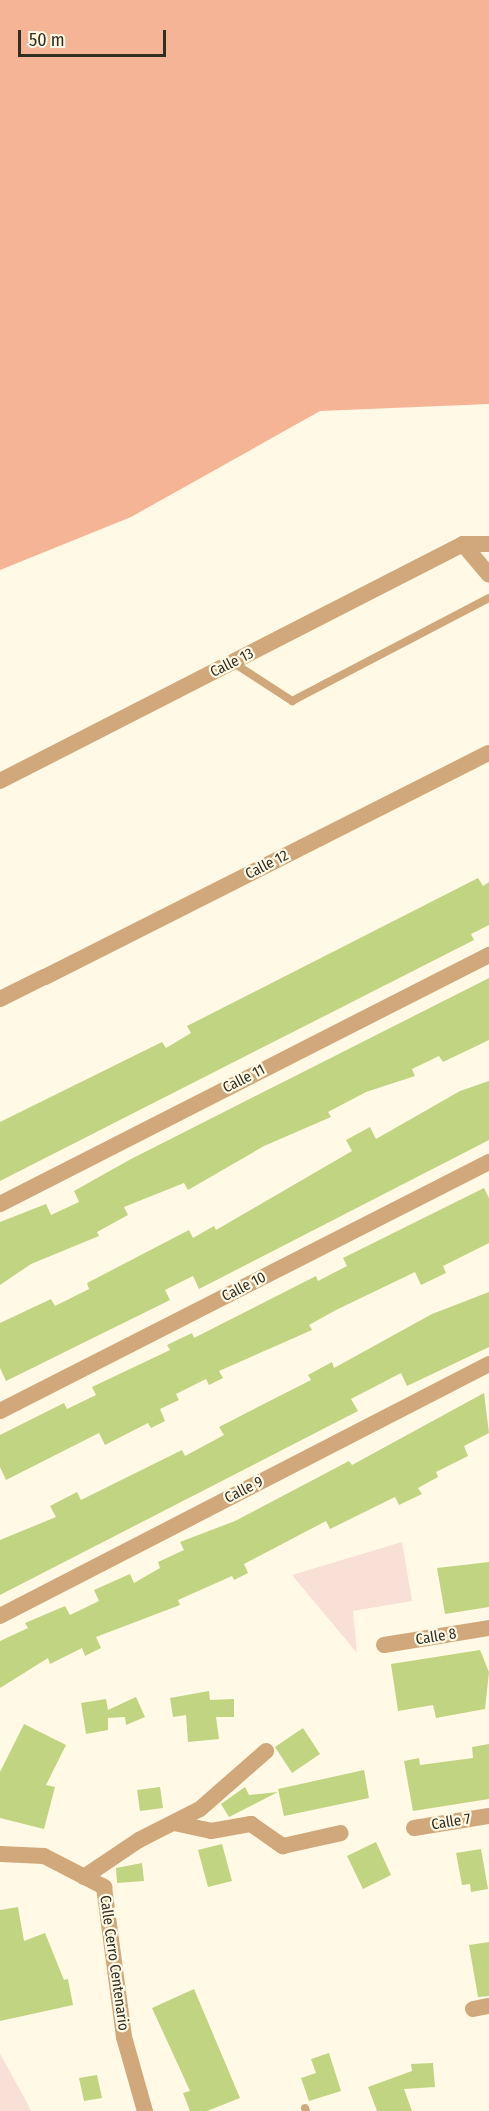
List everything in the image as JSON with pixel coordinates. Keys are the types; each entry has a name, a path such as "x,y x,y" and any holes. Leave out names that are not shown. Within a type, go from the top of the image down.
{"street":[{"path":"463,544 489,544"},
{"path":"463,544 489,574"},
{"name":"Calle 13","path":"0,781 463,544"},
{"name":"Calle 12","path":"0,999 489,753"},
{"name":"Calle 11","path":"0,1204 489,955"},
{"name":"Calle 10","path":"0,1412 489,1162"},
{"name":"Calle 9","path":"0,1616 489,1364"},
{"name":"Calle 8","path":"384,1645 489,1628"},
{"path":"84,1877 200,1809 266,1751"},
{"name":"Calle 7","path":"414,1828 489,1816"},
{"path":"174,1823 211,1831 251,1824 283,1846 341,1833"},
{"name":"Calle Cerro Centenario","path":"0,1854 44,1856 104,1887 124,2037 145,2111"}],"lane":[{"path":"232,662 292,701 489,598"}],"shaded area":[{"path":"0,0 489,0 489,404 320,411 131,517 0,570"},
{"path":"402,1542 412,1601 353,1611 357,1653 292,1575"},
{"path":"0,2054 24,2097 31,2111 0,2111"}],"building":[{"path":"478,878 483,886 489,882 489,925 471,934 474,940 0,1181 0,1122 162,1042 166,1048 191,1033 187,1026"},
{"path":"489,978 489,1040 443,1062 439,1056 412,1069 415,1076 366,1092 328,1112 331,1117 264,1146 188,1190 184,1183 124,1207 128,1215 97,1232 99,1236 31,1264 0,1285 0,1222 46,1204 51,1215 79,1202 74,1191 131,1159"},
{"path":"489,1081 489,1140 199,1289 193,1276 165,1290 170,1300 6,1381 0,1368 0,1323 51,1299 55,1306 89,1289 87,1283 189,1230 193,1238 214,1226 216,1230 352,1151 346,1140 370,1127 376,1139 460,1091"},
{"path":"484,1188 489,1198 489,1243 443,1266 446,1273 421,1285 415,1272 309,1325 312,1330 219,1371 223,1378 209,1385 206,1379 176,1394 179,1400 160,1409 165,1421 151,1428 148,1423 105,1445 99,1433 6,1480 0,1467 0,1435 64,1403 67,1409 96,1395 92,1387 170,1350 167,1345 192,1333 194,1338 316,1276 318,1281 347,1266 343,1258"},
{"path":"489,1292 489,1347 407,1386 401,1373 351,1399 358,1411 0,1595 0,1540 56,1517 50,1506 77,1492 81,1500 182,1450 185,1456 224,1435 219,1427 311,1380 308,1375 332,1362 334,1368 432,1314"},
{"path":"484,1393 489,1433 464,1446 468,1456 436,1472 438,1477 418,1488 422,1494 399,1505 395,1497 330,1529 326,1521 244,1564 248,1573 234,1580 232,1576 178,1600 180,1605 96,1637 101,1648 85,1656 82,1648 50,1664 48,1658 0,1688 0,1641 28,1628 25,1623 65,1606 70,1615 99,1601 94,1590 130,1574 134,1583 160,1568 158,1562 184,1550 180,1542 235,1521 349,1461 352,1465"},
{"path":"489,1562 489,1607 445,1614 437,1568"},
{"path":"480,1650 489,1672 485,1709 436,1718 433,1705 398,1711 391,1664"},
{"path":"209,1691 210,1700 234,1699 234,1717 216,1717 219,1739 188,1742 186,1715 173,1717 170,1698"},
{"path":"136,1697 145,1717 126,1725 125,1717 108,1718 108,1730 86,1734 81,1703 106,1699 108,1710"},
{"path":"24,1724 66,1745 46,1785 55,1787 44,1829 0,1818 0,1772"},
{"path":"303,1728 320,1754 292,1773 275,1747"},
{"path":"489,1744 489,1799 413,1811 404,1761 419,1758 420,1765 473,1758 472,1747"},
{"path":"364,1770 369,1798 284,1816 278,1789"},
{"path":"160,1787 163,1808 140,1811 137,1790"},
{"path":"245,1787 249,1795 278,1792 229,1817 221,1804"},
{"path":"376,1842 391,1875 363,1889 347,1856"},
{"path":"222,1844 232,1881 208,1887 198,1850"},
{"path":"481,1849 488,1889 471,1892 470,1884 462,1885 456,1853"},
{"path":"142,1863 144,1881 117,1883 116,1868"},
{"path":"18,1907 24,1941 45,1933 64,1980 68,1979 73,2005 0,2021 0,1910"},
{"path":"489,1942 489,1996 478,1997 469,1945"},
{"path":"194,1989 240,2098 207,2111 190,2111 183,2093 190,2091 152,2008"},
{"path":"329,2053 341,2091 309,2101 301,2078 316,2073 311,2059"},
{"path":"433,2063 435,2087 404,2089 412,2111 377,2111 368,2087 412,2071 411,2064"},
{"path":"97,2075 102,2098 84,2101 79,2078"}]}
